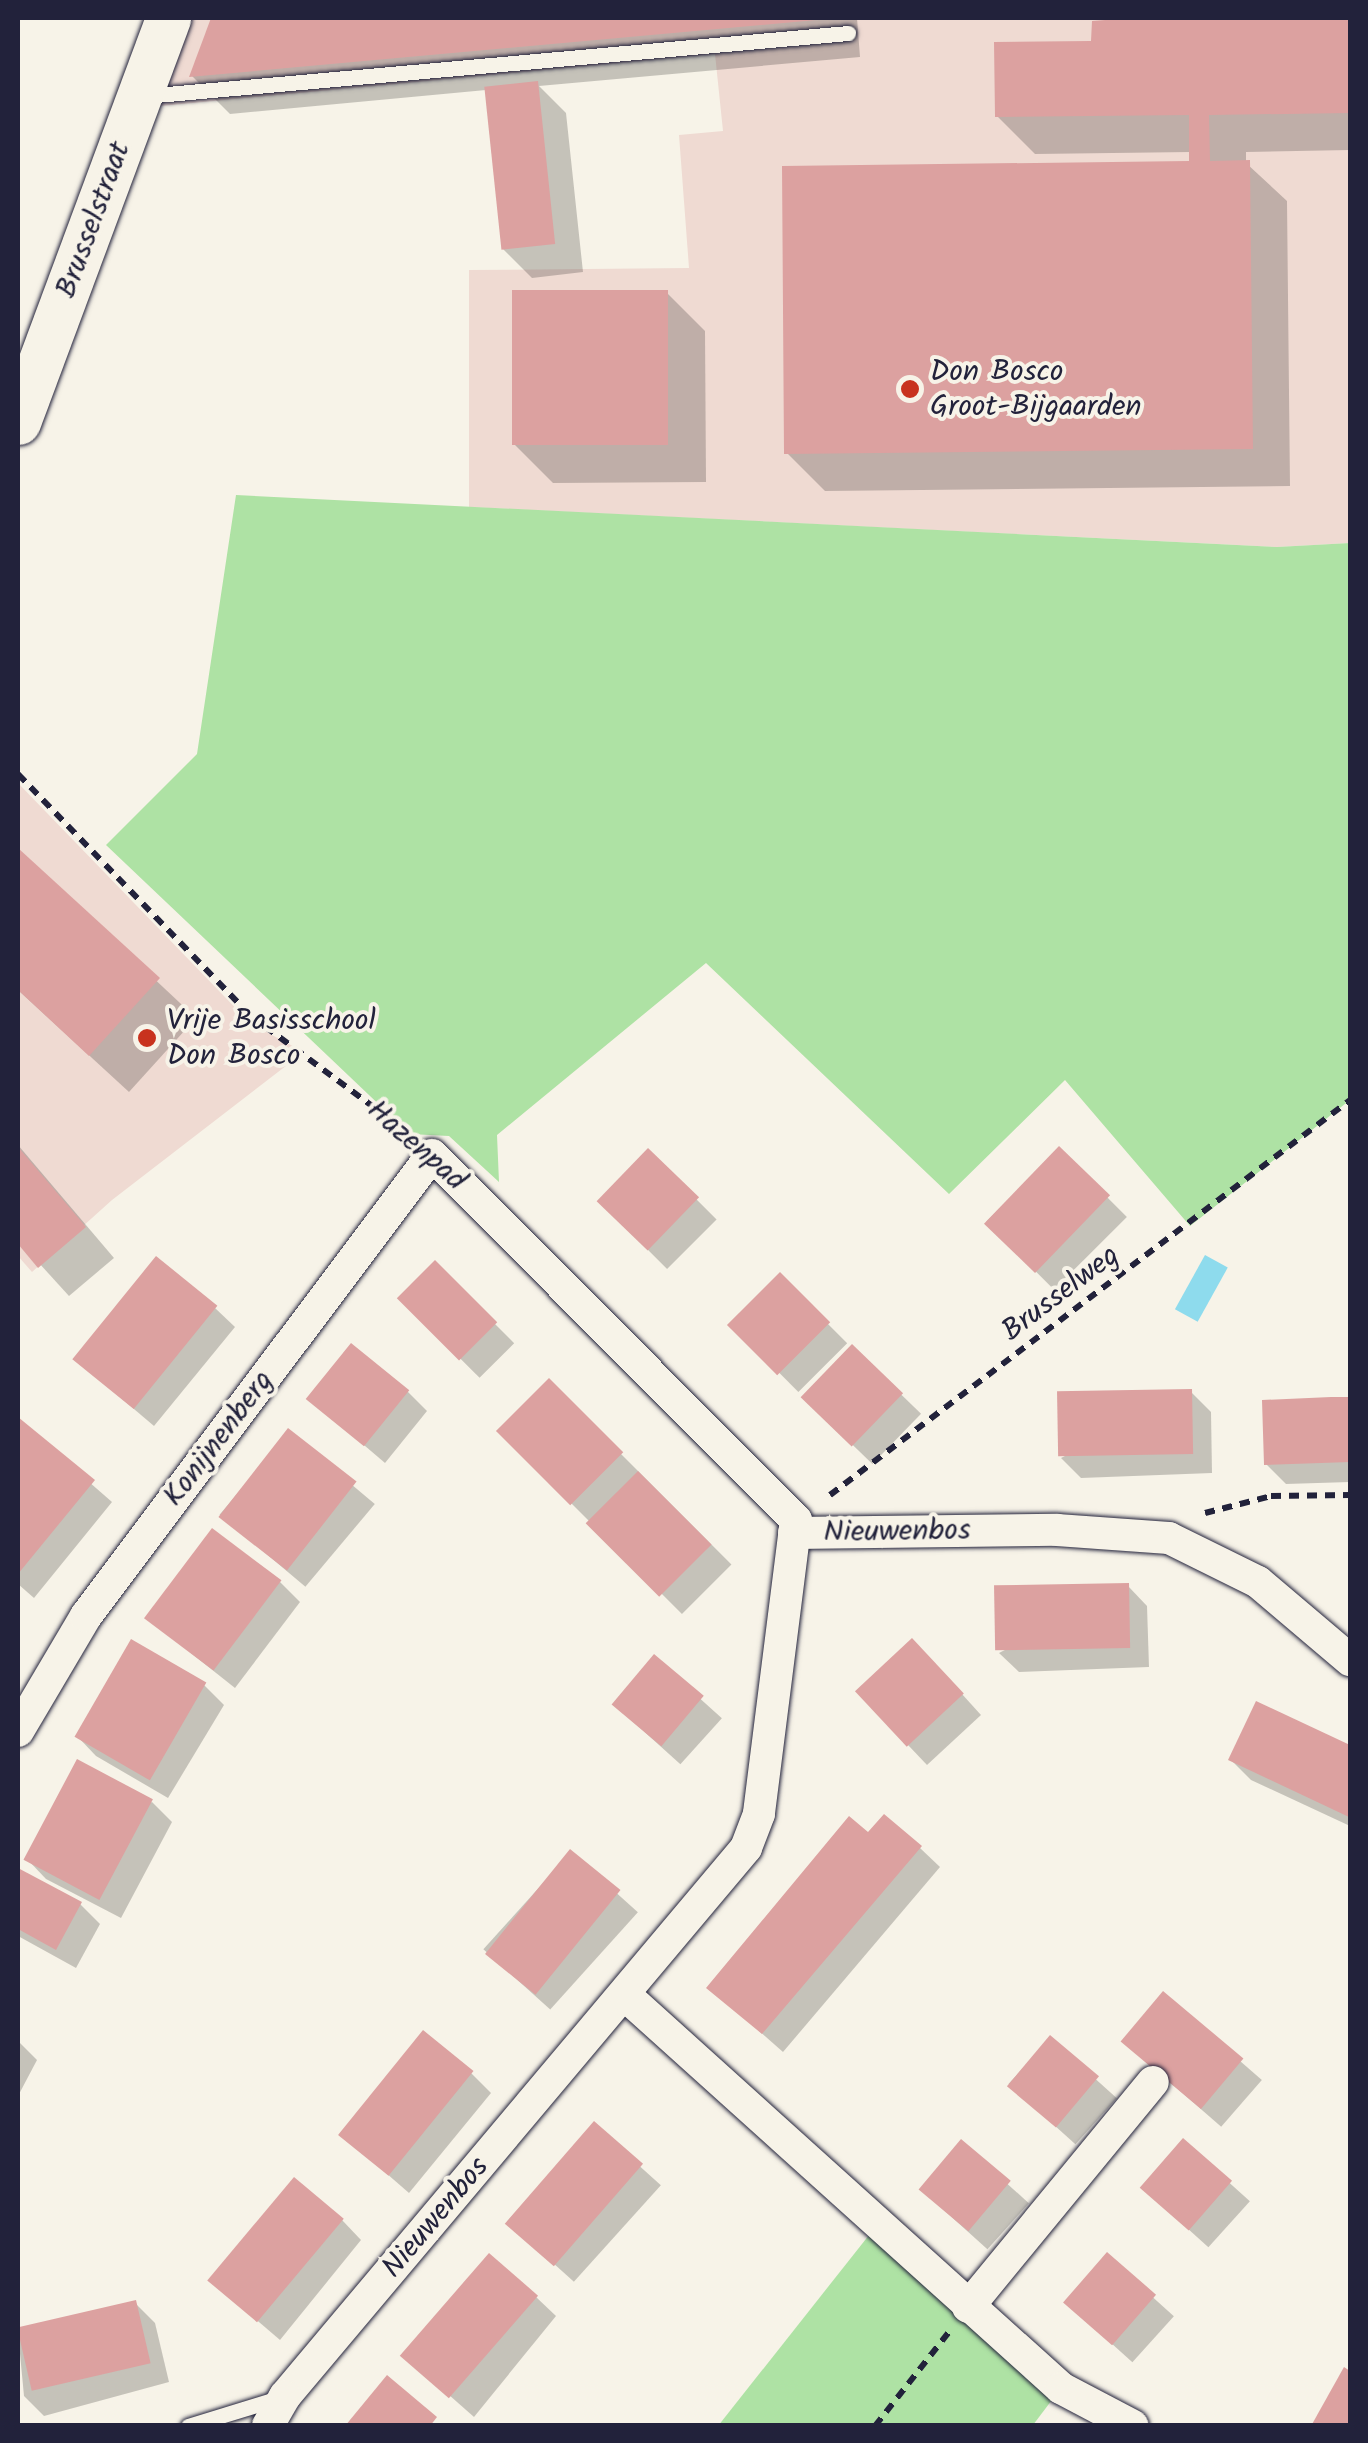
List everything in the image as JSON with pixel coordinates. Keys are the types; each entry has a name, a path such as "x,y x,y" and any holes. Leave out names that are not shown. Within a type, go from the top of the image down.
{"street":[{"name":"Brusselstraat","path":"18,422 168,18"},
{"name":"Hazenpad","path":"432,1155 795,1526"},
{"name":"Konijnenberg","path":"18,1732 86,1616 432,1155"},
{"name":"Nieuwenbos","path":"268,2426 286,2396 746,1848 759,1814 795,1526 1057,1530 1169,1538 1258,1582 1350,1660"},
{"path":"626,1995 1061,2388 1133,2426"},
{"path":"968,2308 1154,2082"}],"lane":[{"path":"138,96 848,32"},
{"path":"188,2426 286,2396"}],"path":[{"name":"Hazenpad","path":"18,774 251,1016 432,1155"},
{"name":"Brusselweg","path":"795,1526 1350,1100"},
{"path":"1169,1538 1187,1517 1271,1496 1350,1495"},
{"path":"876,2426 968,2308"}],"shaded area":[{"name":"Don Bosco Groot-Bijgaarden","path":"183,18 1350,18 1350,543 1277,547 469,507 469,270 689,268 679,135 723,131 715,54 150,107"},
{"name":"Vrije Basisschool Don Bosco","path":"18,783 251,1024 304,1052 112,1200 32,1272 18,1256"}],"green space":[{"path":"236,495 1277,547 1350,543 1350,1100 1190,1226 1065,1080 949,1194 706,963 497,1135 499,1182 449,1136 410,1134 106,845 197,754"},
{"path":"877,2225 1061,2388 1033,2425 718,2426"}],"water":[{"path":"1205,1255 1228,1268 1198,1322 1175,1309"}],"building":[{"path":"211,18 816,18 816,20 189,77"},
{"path":"1350,18 1350,113 1209,115 1210,161 1250,160 1253,449 784,454 782,166 1189,161 1189,115 995,117 994,42 1091,41 1092,21"},
{"path":"538,81 555,244 501,250 484,87"},
{"path":"512,290 668,290 668,445 512,445"},
{"path":"18,848 160,978 89,1056 18,990"},
{"path":"1059,1146 1110,1195 1035,1273 984,1224"},
{"path":"18,1147 86,1227 38,1268 18,1244"},
{"path":"648,1148 699,1197 648,1251 597,1201"},
{"path":"156,1256 217,1306 134,1409 72,1359"},
{"path":"435,1260 497,1322 459,1360 397,1298"},
{"path":"780,1272 830,1322 777,1375 727,1325"},
{"path":"351,1343 409,1390 364,1446 306,1399"},
{"path":"852,1344 903,1393 852,1447 801,1397"},
{"path":"549,1378 623,1452 570,1505 496,1431"},
{"path":"1192,1389 1193,1454 1058,1456 1057,1391"},
{"path":"1350,1397 1350,1462 1264,1465 1262,1400"},
{"path":"18,1417 95,1480 18,1574"},
{"path":"288,1428 357,1482 287,1571 218,1517"},
{"path":"638,1471 712,1545 659,1597 586,1523"},
{"path":"212,1528 281,1580 213,1671 144,1618"},
{"path":"1129,1583 1130,1648 995,1650 994,1585"},
{"path":"912,1638 964,1694 907,1747 855,1691"},
{"path":"131,1639 206,1682 150,1780 74,1737"},
{"path":"654,1654 704,1696 661,1746 612,1705"},
{"path":"1256,1701 1350,1745 1349,1817 1228,1760"},
{"path":"77,1759 153,1799 99,1900 23,1860"},
{"path":"884,1814 922,1846 762,2034 706,1988 849,1816 868,1832"},
{"path":"570,1849 621,1890 536,1995 485,1954"},
{"path":"18,1868 82,1902 56,1950 18,1929"},
{"path":"1163,1991 1243,2058 1201,2109 1121,2042"},
{"path":"423,2030 474,2071 389,2176 338,2135"},
{"path":"1050,2035 1099,2076 1056,2127 1007,2086"},
{"path":"594,2121 643,2164 554,2266 505,2224"},
{"path":"1183,2138 1232,2181 1189,2230 1140,2188"},
{"path":"961,2139 1011,2181 968,2231 919,2190"},
{"path":"294,2177 344,2219 257,2322 207,2280"},
{"path":"1107,2252 1156,2295 1112,2345 1063,2303"},
{"path":"489,2253 538,2296 449,2398 400,2356"},
{"path":"136,2300 151,2363 32,2391 18,2327"},
{"path":"1344,2367 1350,2371 1350,2426 1311,2426"},
{"path":"387,2375 437,2417 430,2426 345,2426"}],"place":[{"name":"Don Bosco Groot-Bijgaarden","path":"910,389"},
{"name":"Vrije Basisschool Don Bosco","path":"147,1038"}]}
